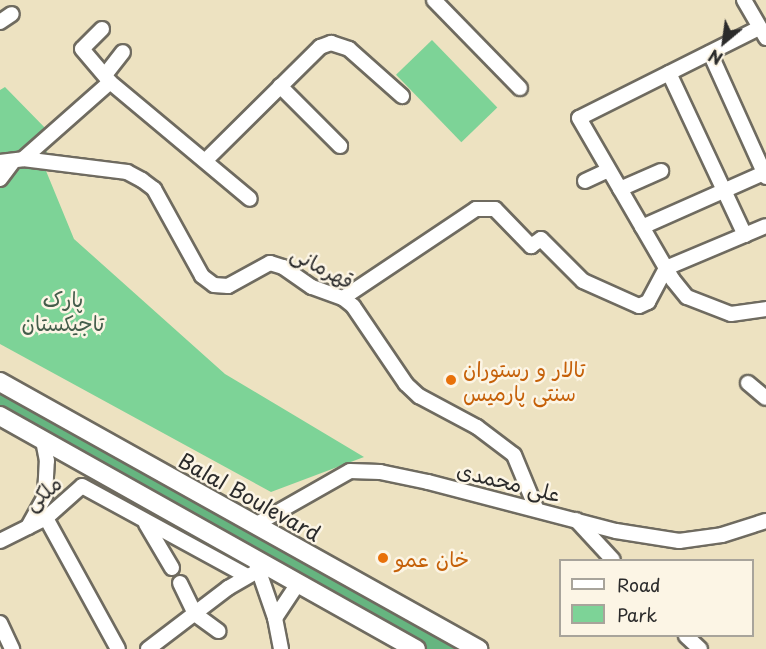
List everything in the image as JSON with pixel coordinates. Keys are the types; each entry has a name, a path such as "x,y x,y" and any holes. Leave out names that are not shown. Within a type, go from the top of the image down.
{"main road":[{"name":"Balal Boulevard","path":"0,382 478,649"},
{"path":"0,416 106,477 253,568 299,582 416,649"},
{"path":"106,477 103,467 106,457 120,450"}],"street":[{"path":"434,0 520,88"},
{"path":"744,0 763,33 710,53 579,118 666,268 687,297 731,314 766,309"},
{"path":"102,29 82,49 107,78 250,199"},
{"path":"206,160 320,47 331,43 349,48 402,96"},
{"path":"0,179 12,161 107,78 123,52"},
{"path":"642,227 765,174 710,53"},
{"path":"669,73 745,235"},
{"path":"280,87 340,146"},
{"name":"قهرمانی","path":"12,161 127,172 142,180 154,189 202,276 214,285 228,286 270,263 284,267 312,287 343,298 353,306 406,384 419,396 477,427 514,455 536,508"},
{"path":"585,181 609,170"},
{"path":"620,189 661,171"},
{"path":"343,298 476,209 495,209 531,246 541,239 583,281 639,306 648,302 666,268 766,226"},
{"path":"748,383 766,399"},
{"name":"ملکی","path":"27,530 45,496 47,461 44,441"},
{"name":"علی محمدی","path":"255,525 350,471 380,472 536,508 616,531 680,541 722,535 765,522"},
{"name":"ملکی","path":"0,541 27,530 46,518 82,486 146,523"},
{"path":"46,518 118,649"},
{"path":"576,520 611,559"},
{"path":"146,523 253,568 277,624 292,649"},
{"path":"146,523 172,568"},
{"path":"148,649 253,568"},
{"path":"281,649 277,624 299,582"},
{"path":"180,583 195,614 218,631"},
{"path":"0,624 12,649"},
{"path":"687,637 700,649"}],"green space":[{"path":"432,40 497,108 461,142 396,75"},
{"name":"پارک تاجیکستان","path":"5,87 50,133 44,166 74,239 225,374 364,457 271,492 0,344 0,90"},
{"path":"0,389 466,649 427,649 0,409"}],"place":[{"name":"تالار و رستوران سنتی پارمیس","path":"451,380"},
{"name":"خان عمو","path":"383,558"}]}
